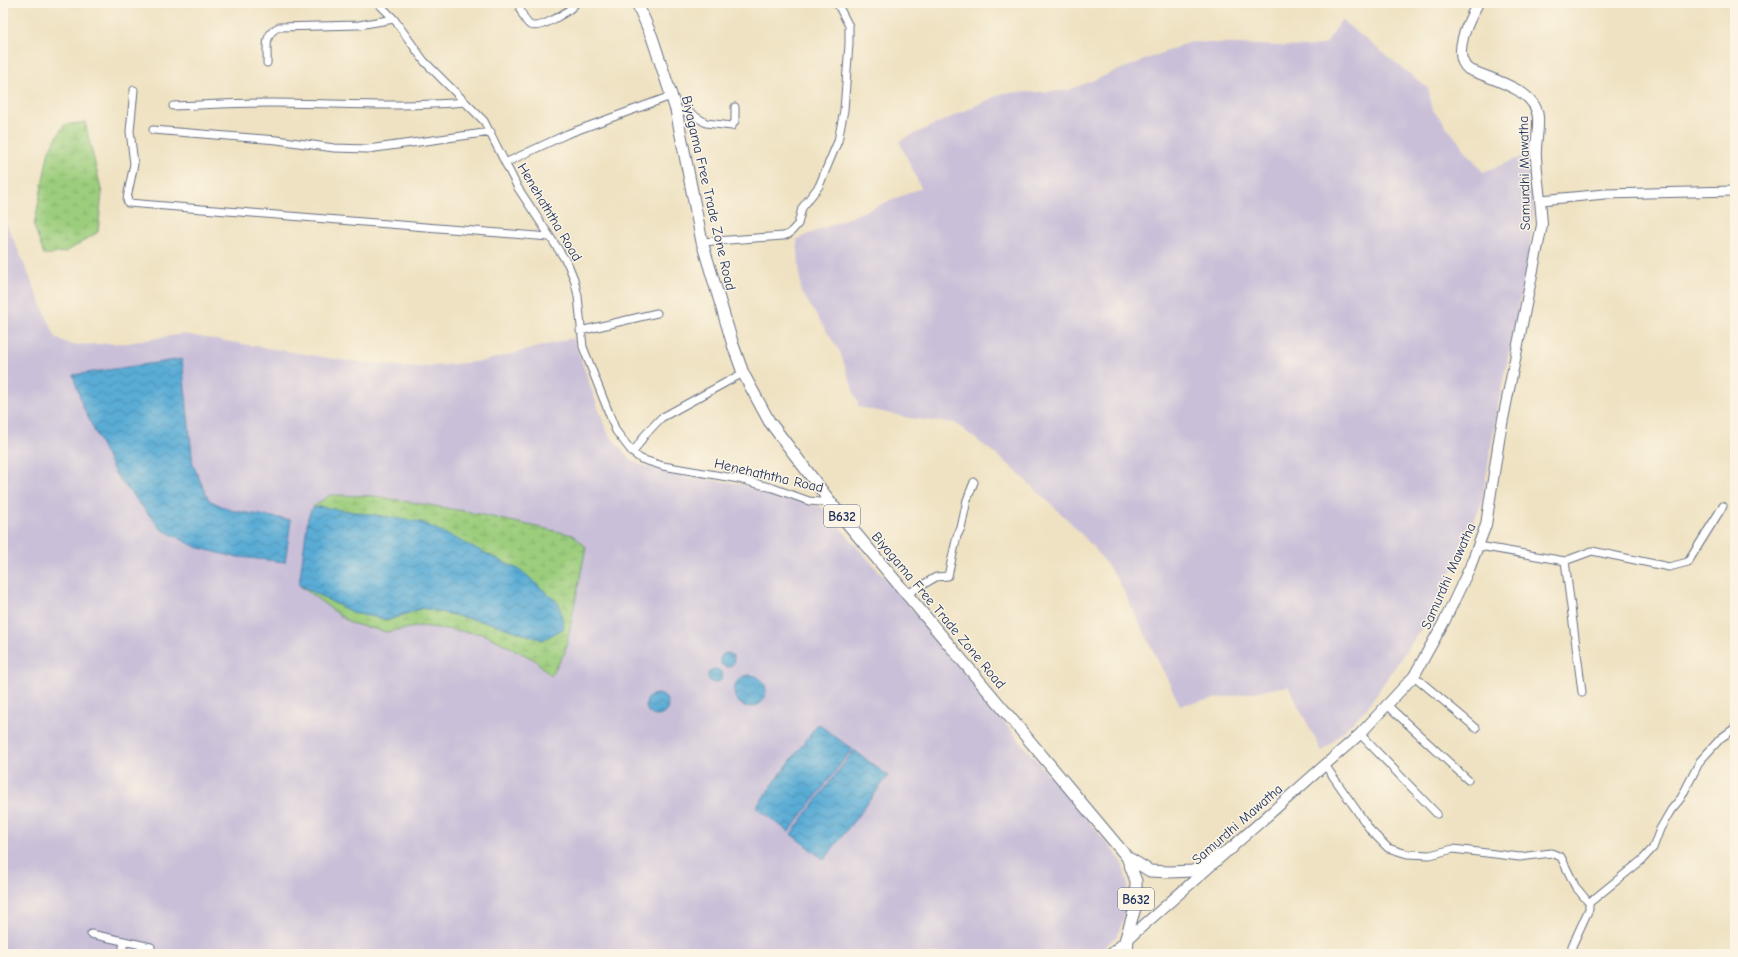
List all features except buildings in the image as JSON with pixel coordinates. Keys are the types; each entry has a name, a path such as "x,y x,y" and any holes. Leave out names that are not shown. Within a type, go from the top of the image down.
{"main road":[{"name":"Biyagama Free Trade Zone Road","path":"637,3 652,37 676,110 702,242 718,296 743,373 769,421 831,503 1127,857 1150,871 1193,871 1232,848"},
{"name":"Samurdhi Mawatha","path":"1110,954 1360,734 1386,704 1414,676 1445,620 1479,546 1486,525 1500,434 1542,225 1541,200 1535,156 1538,116 1534,104 1519,91 1468,69 1463,64 1461,58 1463,39 1472,14 1478,3"},
{"name":"Biyagama Free Trade Zone Road","path":"1127,857 1136,881 1136,905 1127,939"}],"street":[{"name":"Henehaththa Road","path":"378,3 394,19 424,61 484,121 491,132 505,164 518,188 568,264 574,279 578,296 580,331 583,347 608,415 616,431 633,453 641,460 663,466 739,479 773,488 809,501 831,503"},
{"path":"520,8 527,22 536,26 561,16 570,10 576,3"},
{"path":"702,242 784,236 789,234 798,224 802,208 818,186 838,141 842,117 849,44 849,26 838,5 835,3"},
{"path":"267,63 268,34 272,30 279,27 359,25 394,19"},
{"path":"134,90 130,131 134,164 127,200 128,203 549,237"},
{"path":"505,164 567,134 671,96"},
{"path":"173,106 270,103 337,106 435,105 465,102"},
{"path":"676,110 690,112 706,123 732,126 735,121 735,107"},
{"path":"153,130 277,140 353,149 368,149 491,132"},
{"path":"1541,200 1605,194 1735,191"},
{"path":"580,331 657,313"},
{"path":"633,453 644,436 660,418 743,373"},
{"path":"907,594 936,577 948,576 956,536 961,528 967,500 974,482"},
{"path":"1479,546 1565,561 1592,551 1669,567 1688,562 1723,506"},
{"path":"1565,561 1582,692"},
{"path":"1414,676 1476,728"},
{"path":"1386,704 1468,780"},
{"path":"1589,903 1642,860 1652,848 1660,829 1671,810 1681,798 1700,761 1721,738 1735,728"},
{"path":"1360,734 1437,814"},
{"path":"1325,765 1372,831 1388,848 1407,854 1430,855 1452,849 1520,857 1552,853 1561,857 1575,886 1589,903 1589,908 1572,946 1571,954"},
{"path":"91,934 151,947 150,954"},
{"path":"1127,939 1129,954"},
{"path":"122,954 124,941"}],"shaded area":[{"path":"1341,20 1428,88 1433,110 1483,172 1529,154 1534,209 1527,268 1497,409 1482,503 1435,609 1366,709 1322,752 1288,686 1180,705 1118,580 1095,549 1069,521 1007,463 955,423 910,418 859,407 840,352 801,291 797,239 921,188 899,141 1003,93 1066,91 1190,42 1307,47 1326,44"},
{"path":"3,220 5,220 56,338 72,345 127,343 182,334 334,359 414,368 484,361 573,338 607,432 629,458 640,465 691,477 749,485 823,508 904,600 1019,740 1122,861 1128,886 1127,909 1117,936 1096,954 3,954"}],"green space":[{"path":"85,122 102,193 98,232 66,252 44,255 34,226 49,150 64,125"},
{"path":"330,495 374,496 469,512 573,535 586,547 565,652 551,676 535,660 484,634 421,626 386,632 350,623 299,585 354,613 389,620 422,608 494,624 543,640 321,507 312,508"}],"water":[{"path":"182,359 193,465 209,500 230,510 291,520 285,562 230,556 196,547 161,529 116,475 83,407 73,375"},
{"path":"321,507 421,522 522,571 559,604 564,628 543,640 494,624 422,608 389,620 354,613 299,585 308,517 312,508"},
{"path":"724,653 730,653 734,657 734,663 730,667 724,667 720,663 720,657"},
{"path":"712,669 718,669 722,673 722,679 718,683 712,683 708,679 708,673"},
{"path":"750,675 756,676 763,682 766,691 765,697 759,704 750,707 744,706 737,700 734,691 735,685 741,678"},
{"path":"657,694 665,697 668,705 665,713 657,716 649,713 646,705 649,697"},
{"path":"818,724 852,749 789,832 756,807"},
{"path":"854,750 888,776 824,860 791,834"}]}
